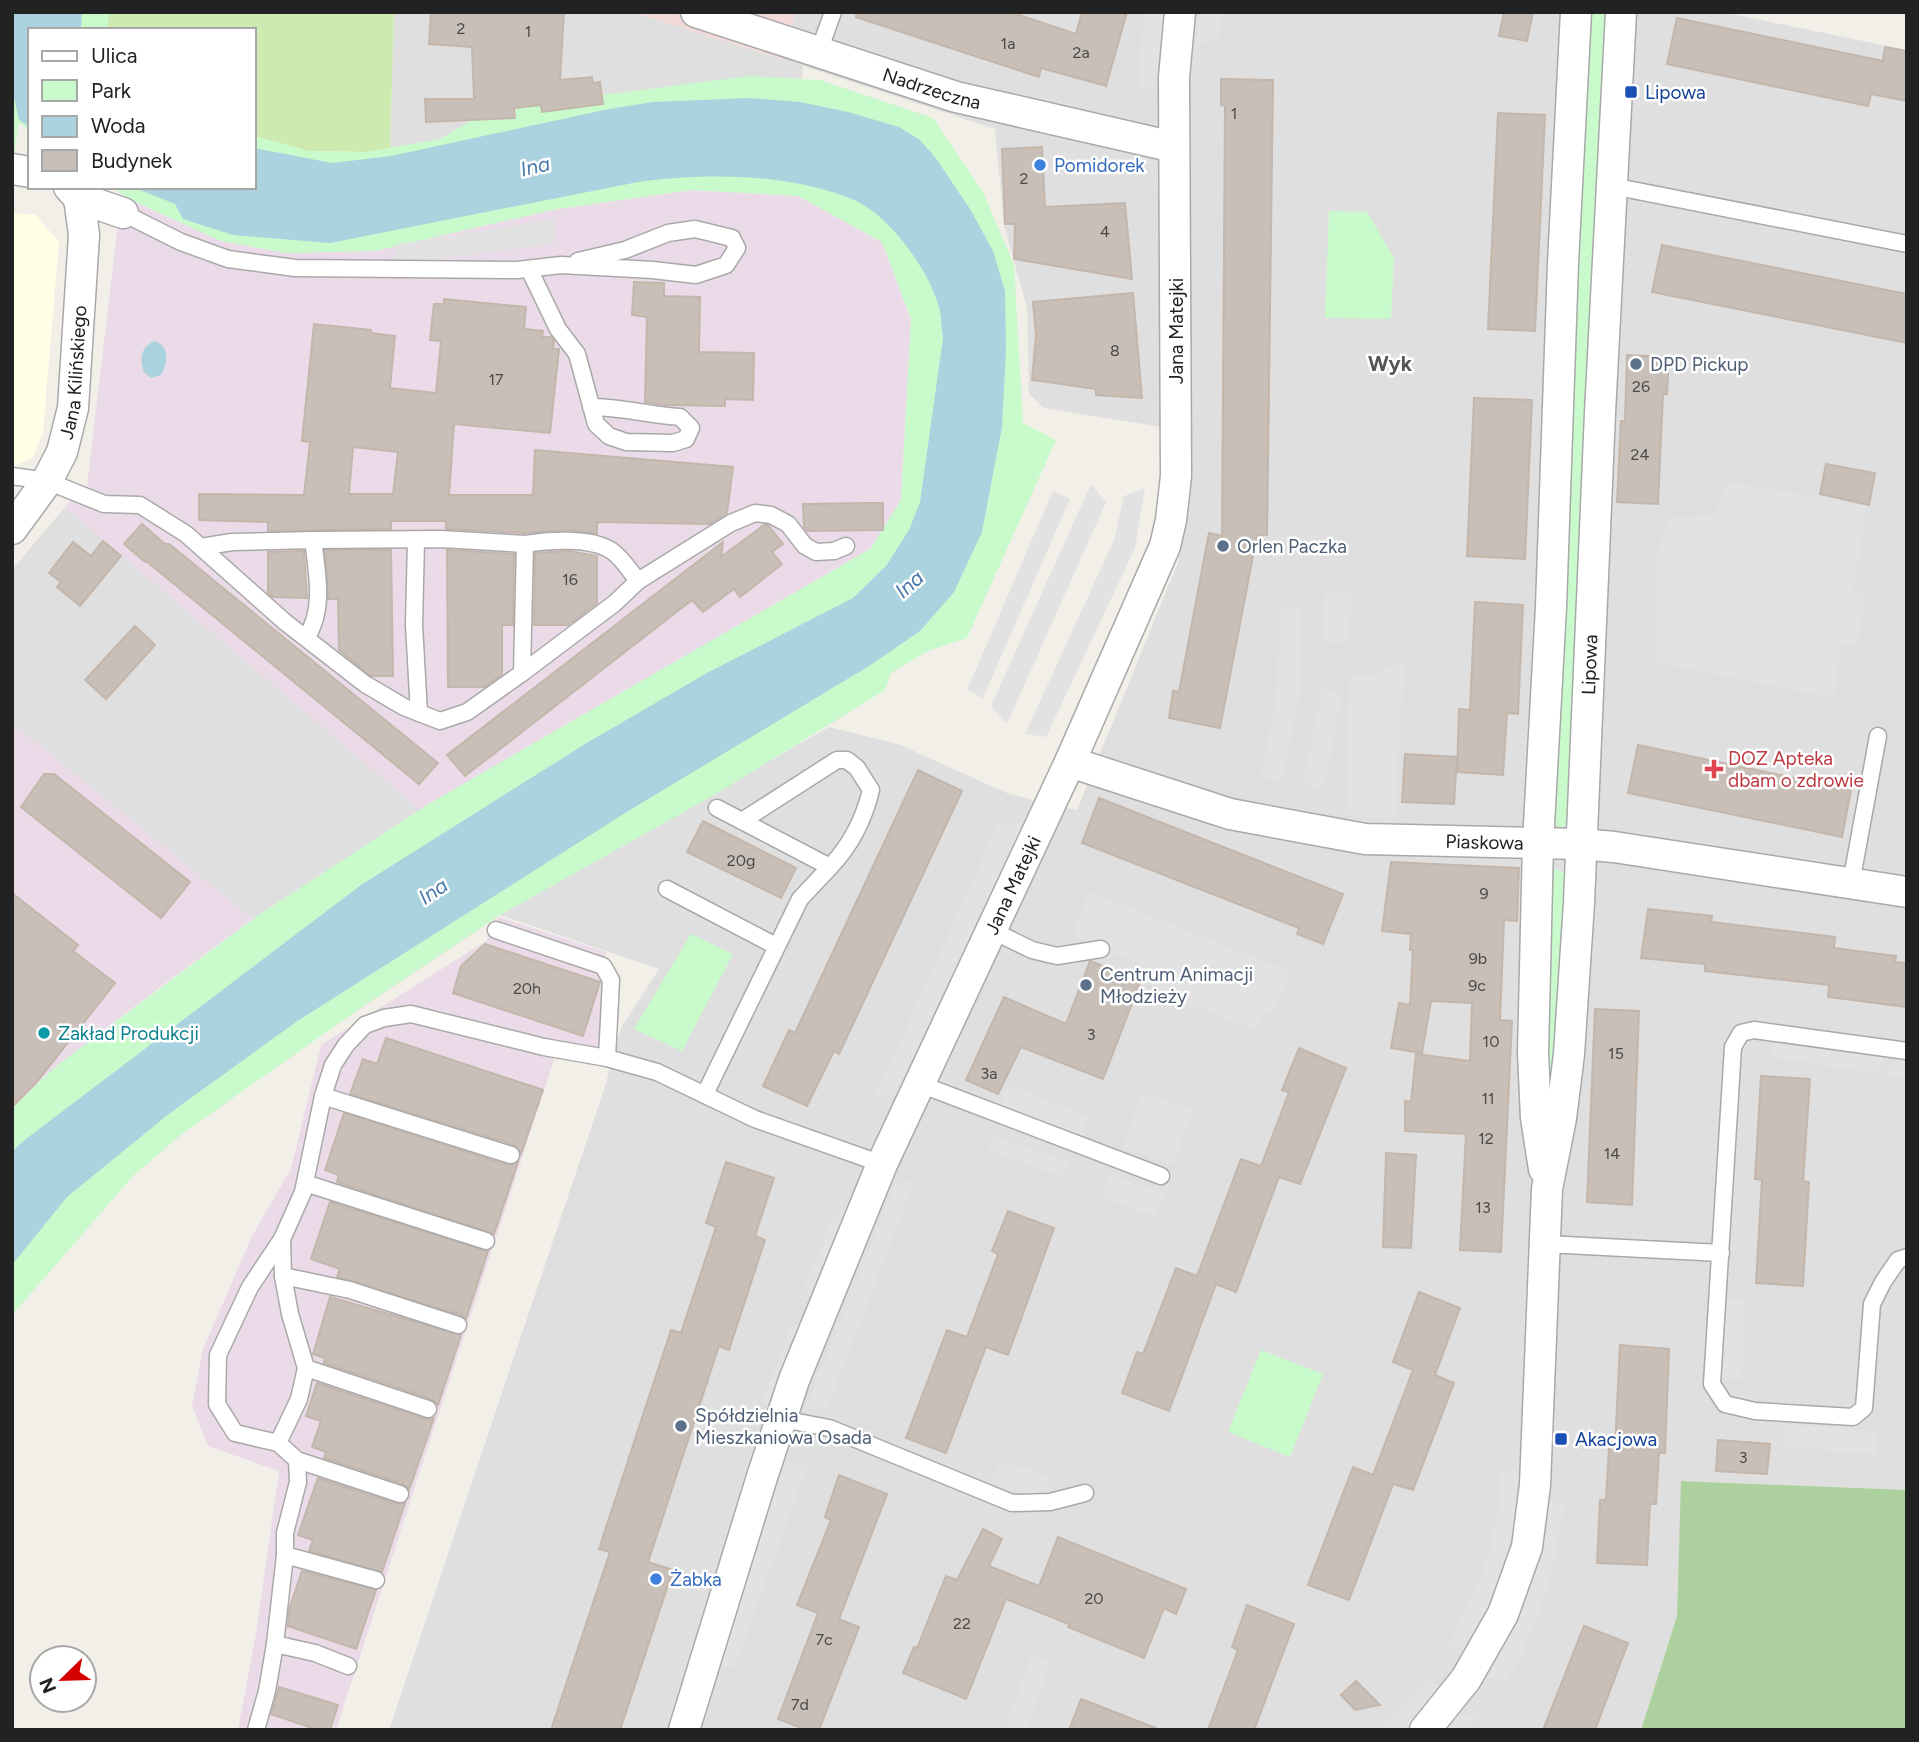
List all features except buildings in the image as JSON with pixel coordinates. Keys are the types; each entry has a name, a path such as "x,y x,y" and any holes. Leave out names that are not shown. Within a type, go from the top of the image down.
{"street":[{"name":"Nadrzeczna","path":"696,12 956,96 1174,147"},
{"name":"Jana Matejki","path":"684,1730 794,1380 882,1164 993,931 1165,546 1171,520 1177,454 1174,77 1180,12"},
{"name":"Lipowa","path":"1547,1189 1536,1118 1533,1053 1538,843 1576,12"},
{"name":"Lipowa","path":"1546,1244 1547,1189 1569,1054 1621,12"},
{"name":"Jana Kilińskiego","path":"74,193 123,213"},
{"name":"Jana Kilińskiego","path":"12,529 47,481 62,452 73,408 84,235 74,193"},
{"name":"Piaskowa","path":"1070,762 1230,814 1287,826 1385,840 1614,846 1907,892"},
{"path":"1425,1730 1466,1679 1503,1614 1527,1547 1535,1485 1546,1244"}],"lane":[{"path":"820,51 833,12"},
{"path":"1612,186 1907,244"},
{"path":"123,213 181,242 228,259 295,268 529,269 574,266 696,275 726,265 737,248 732,238 695,229 668,233 625,250 579,261 574,266"},
{"path":"529,269 558,330 577,354 591,407 596,424 609,436 626,442 673,443 686,439 691,428 680,417 645,414 615,407 591,407"},
{"path":"12,476 47,481 104,504 140,505 186,534 306,638 365,684 440,722 467,712 615,603 638,581 731,523 755,513 771,515 788,524 805,546 816,552 834,551 846,545"},
{"path":"201,547 232,542 313,540 598,543 614,553 638,581"},
{"path":"306,638 315,625 318,580 313,540"},
{"path":"416,540 414,625 419,713"},
{"path":"522,673 525,544"},
{"path":"1851,883 1878,736"},
{"path":"705,1094 800,899 845,851 871,790 857,768 847,760 837,760 742,821"},
{"path":"717,807 830,867"},
{"path":"667,889 776,946"},
{"path":"496,930 603,966 611,980 607,1058"},
{"path":"993,931 1032,950 1057,956 1101,949"},
{"path":"400,1494 297,1460 278,1443 235,1433 217,1404 218,1355 250,1287 282,1239 303,1192 323,1096 333,1065 346,1045 365,1025 383,1018 411,1014 544,1048 607,1058 657,1072 755,1119 882,1164"},
{"path":"1907,1051 1754,1030 1741,1033 1733,1047 1712,1384 1725,1404 1755,1411 1853,1417 1864,1408 1872,1304 1898,1260 1907,1257"},
{"path":"920,1084 1161,1176"},
{"path":"323,1096 511,1155"},
{"path":"305,1182 486,1241"},
{"path":"278,1443 299,1399 306,1368 290,1314 283,1276 282,1239"},
{"path":"1546,1244 1721,1253"},
{"path":"283,1276 350,1290 458,1325"},
{"path":"306,1368 428,1409"},
{"path":"782,1419 829,1428 1012,1503 1051,1502 1086,1493"},
{"path":"256,1730 267,1691 275,1644 285,1533 298,1482 297,1460"},
{"path":"285,1555 376,1580"},
{"path":"275,1644 315,1653 348,1666"}],"shaded area":[{"path":"394,12 632,12 781,59 796,12 1722,12 1907,50 1907,1490 1682,1481 1677,1616 1641,1730 389,1730 606,1083 621,1028 659,969 500,915 829,727 898,744 1009,794 1077,810 1179,560 1186,431 1044,408 1029,394 1027,308 1004,225 995,129 803,66 801,90 390,149"},
{"path":"632,12 796,12 781,59"},
{"path":"1146,12 1166,12 1158,88 1138,86"},
{"path":"1200,12 1222,12 1219,37 1195,46"},
{"path":"691,190 798,196 882,242 911,320 901,500 870,549 420,810 65,507 87,486 118,224 129,199 221,241 286,253 375,251 557,209"},
{"path":"12,213 36,215 59,242 43,432 33,457 12,467"},
{"path":"555,219 554,244 396,264 394,245"},
{"path":"1728,482 1867,506 1853,592 1866,595 1856,645 1843,643 1833,698 1655,662 1656,555 1671,518 1714,517"},
{"path":"1091,484 1106,502 1007,724 991,706"},
{"path":"1145,488 1135,548 1046,737 1025,734 1114,540 1124,496"},
{"path":"1053,491 1070,499 983,698 967,690"},
{"path":"65,507 420,810 253,919 12,723 12,570"},
{"path":"1326,590 1352,591 1349,642 1323,643"},
{"path":"1280,608 1302,609 1299,695 1282,781 1261,777 1277,696"},
{"path":"1404,663 1395,806 1398,819 1341,814 1347,805 1350,677 1373,675"},
{"path":"1322,689 1342,693 1324,789 1303,785"},
{"path":"12,723 253,919 36,1083 12,1108"},
{"path":"1024,822 896,1095 875,1097 998,824"},
{"path":"1089,892 1290,971 1273,1014 1263,1010 1255,1030 1156,991 1163,973 1072,937"},
{"path":"499,917 606,952 600,1048 560,1041 336,1730 238,1730 256,1634 279,1471 208,1446 192,1406 203,1349 252,1236 291,1169 321,1045 486,941"},
{"path":"1781,1040 1889,1055 1870,1073 1767,1056"},
{"path":"1901,1058 1907,1059 1907,1078 1884,1074"},
{"path":"1007,1085 1089,1116 1081,1137 1000,1106"},
{"path":"1142,1092 1193,1109 1174,1164 1123,1147"},
{"path":"993,1135 1069,1163 1063,1178 988,1149"},
{"path":"1110,1174 1165,1194 1156,1217 1101,1197"},
{"path":"915,1180 828,1407 806,1406 895,1184"},
{"path":"848,1210 811,1300 804,1287 834,1216"},
{"path":"1723,1299 1746,1299 1742,1379 1720,1378"},
{"path":"803,1321 770,1414 764,1399 791,1327"},
{"path":"1786,1425 1877,1431 1876,1454 1785,1447"},
{"path":"1004,1461 1054,1478 1036,1500 987,1480"},
{"path":"786,1462 807,1468 735,1666 716,1668"},
{"path":"1502,1470 1522,1471 1518,1507 1505,1567 1487,1613 1467,1651 1450,1643 1488,1556"},
{"path":"1547,1500 1564,1504 1555,1558 1547,1591 1531,1633 1519,1661 1504,1685 1486,1674 1501,1647"},
{"path":"1032,1655 1051,1663 1026,1730 1004,1730"},
{"path":"1427,1678 1444,1691 1416,1724 1410,1730 1380,1730 1407,1702"},
{"path":"1459,1713 1480,1716 1468,1730 1445,1730"}],"green space":[{"path":"12,12 109,12 107,28 28,28 28,129 19,123 14,156"},
{"path":"109,12 394,12 390,149 367,152 308,151 256,137 256,28 107,28"},
{"path":"1584,12 1613,12 1572,823 1561,827 1553,823"},
{"path":"750,76 820,80 933,118 983,192 1014,265 1023,423 1056,440 967,638 928,651 891,673 885,690 716,794 500,915 362,1007 182,1134 134,1175 12,1315 12,1109 55,1067 253,919 432,802 870,549 901,500 911,319 882,242 798,196 691,190 557,209 375,251 286,253 221,241 129,199 115,189 256,189 256,137 308,151 367,152 440,139 492,109"},
{"path":"1329,211 1367,212 1394,258 1391,319 1325,318"},
{"path":"1551,870 1566,873 1558,1099 1535,1094"},
{"path":"691,934 733,954 682,1051 634,1029"},
{"path":"1261,1350 1323,1374 1290,1457 1228,1432"},
{"path":"1681,1481 1907,1490 1907,1730 1641,1730 1677,1616"}],"water":[{"path":"12,12 82,12 81,28 28,28 28,126 19,120 12,88"},
{"name":"Ina","path":"749,98 800,102 899,127 920,140 935,157 970,209 993,251 1005,291 1006,349 1002,427 982,532 954,592 920,631 869,666 625,813 296,1022 170,1113 67,1197 12,1265 12,1152 22,1142 361,885 585,744 707,673 853,598 886,566 909,530 920,502 943,338 940,311 928,280 908,247 882,219 854,200 803,185 748,177 664,179 330,243 233,235 183,219 175,204 137,189 256,189 256,148 332,163 391,156 653,102"},
{"path":"155,341 163,347 166,361 161,375 151,378 144,372 142,358 147,346"}],"place":[{"name":"Lipowa","path":"1631,92"},
{"name":"Pomidorek","path":"1040,165"},
{"name":"DPD Pickup","path":"1636,364"},
{"name":"Orlen Paczka","path":"1223,546"},
{"name":"DOZ Apteka dbam o zdrowie","path":"1714,769"},
{"name":"Centrum Animacji Młodzieży","path":"1086,985"},
{"name":"Zakład Produkcji","path":"44,1033"},
{"name":"Spółdzielnia Mieszkaniowa Osada","path":"681,1426"},
{"name":"Akacjowa","path":"1561,1439"},
{"name":"Żabka","path":"656,1579"}],"district":[{"name":"Wyk","path":"1390,363"}]}
